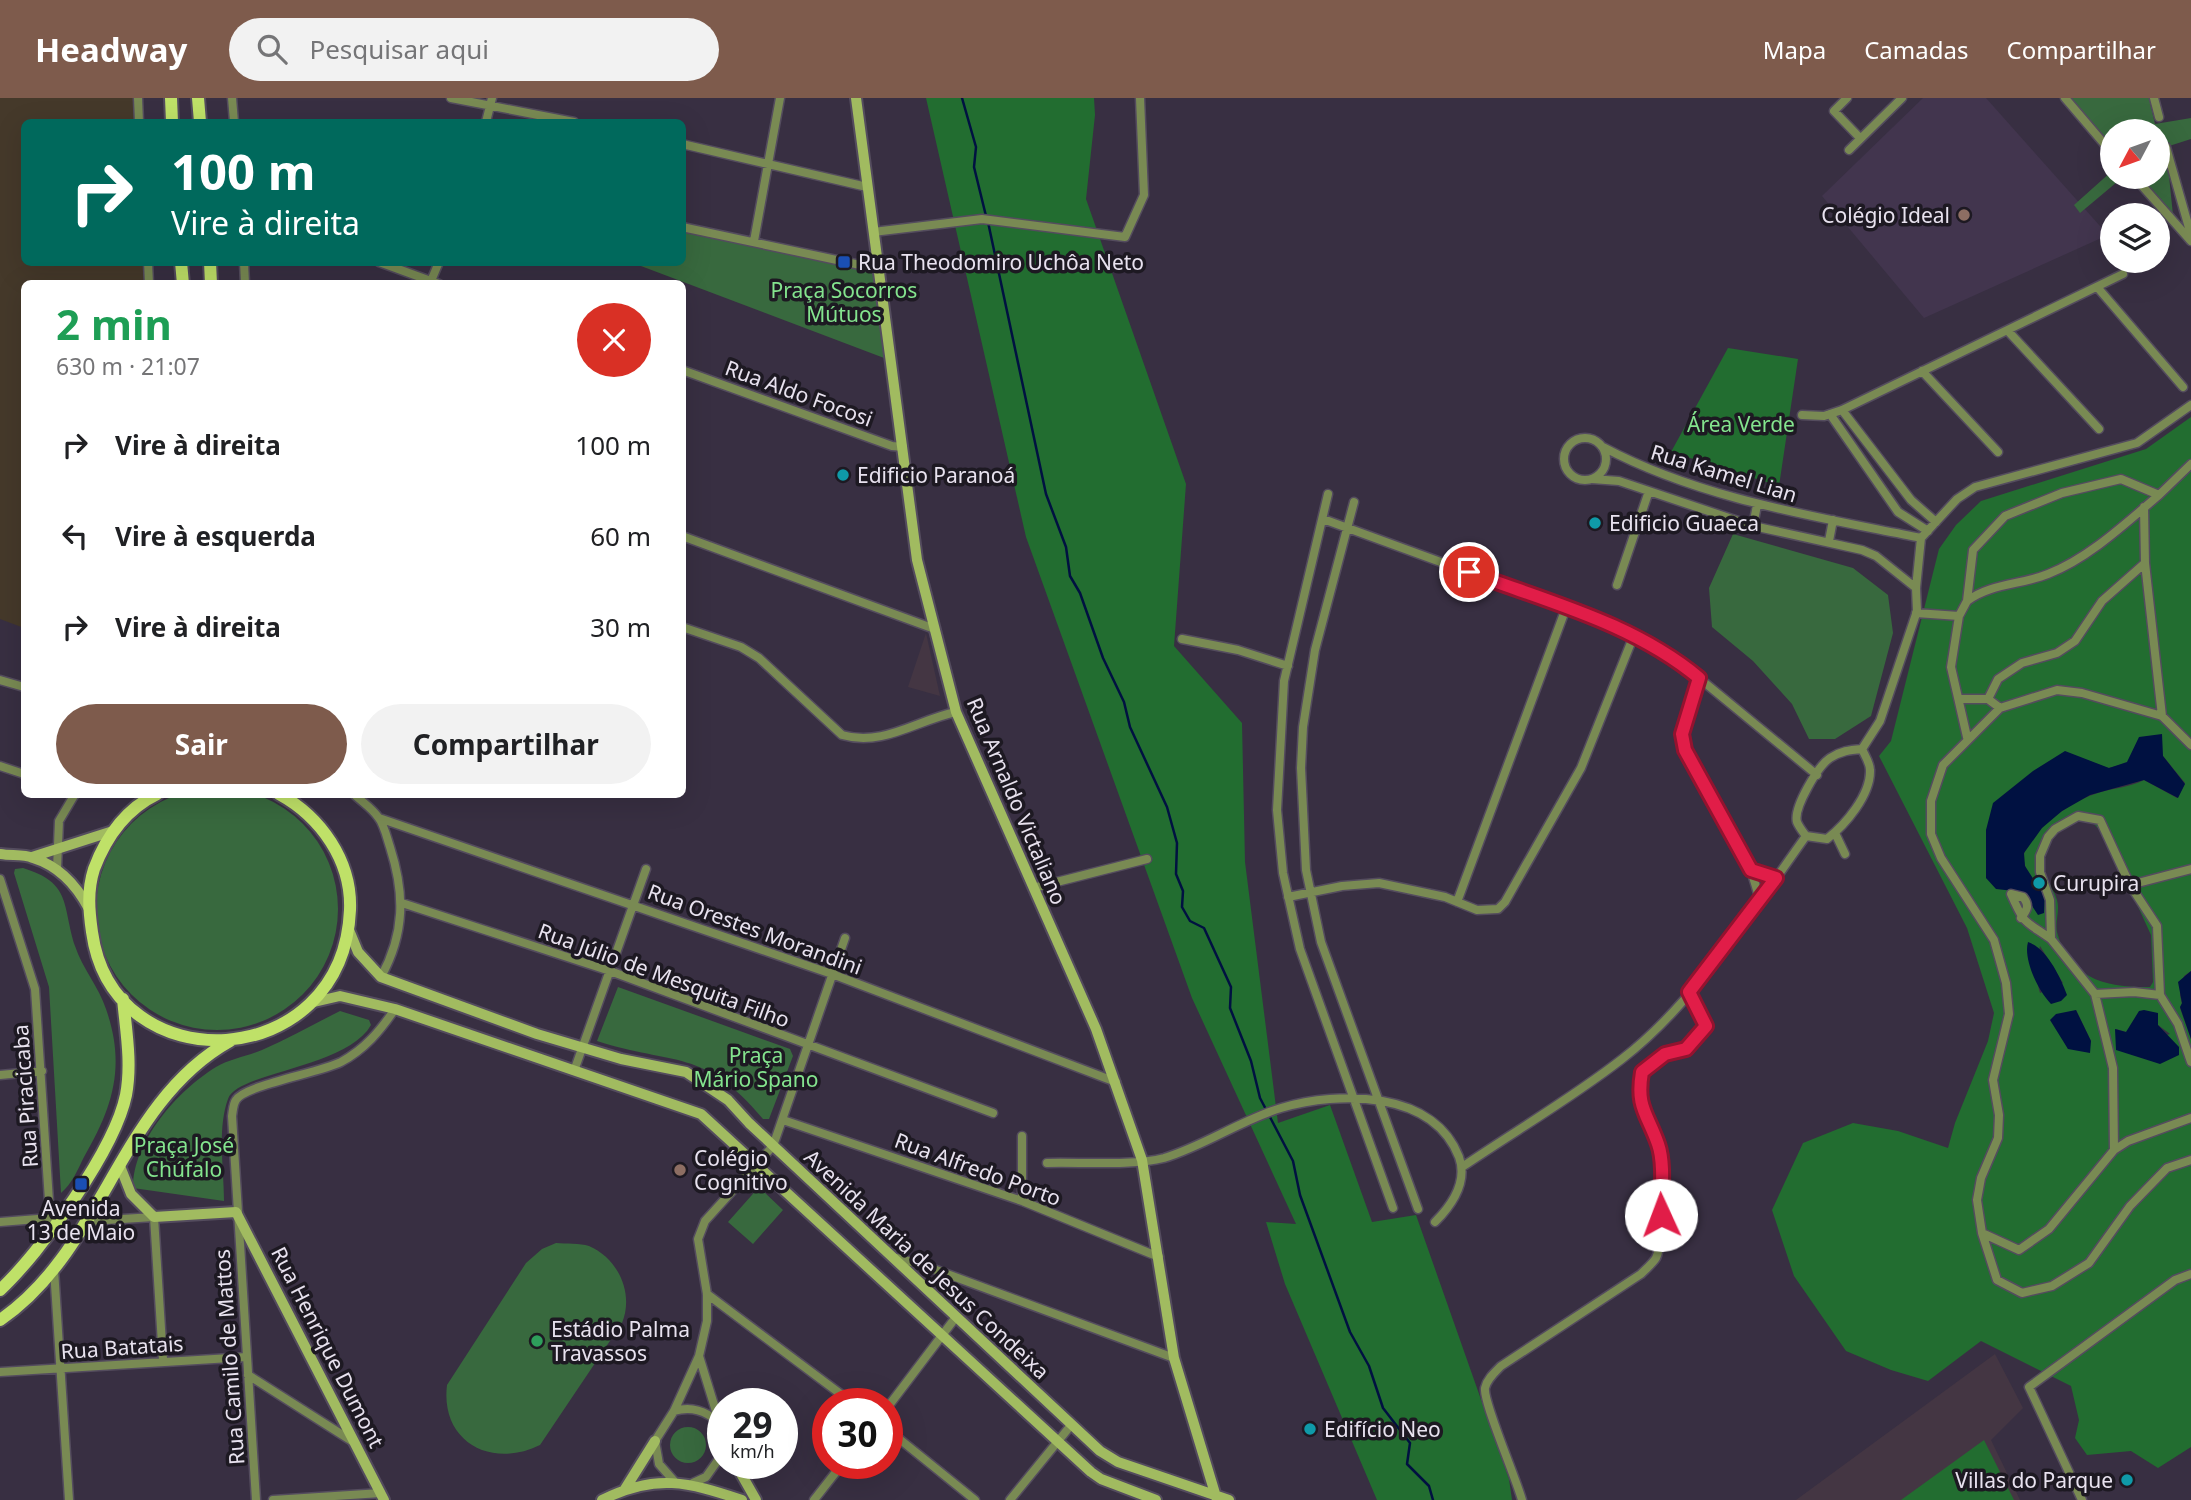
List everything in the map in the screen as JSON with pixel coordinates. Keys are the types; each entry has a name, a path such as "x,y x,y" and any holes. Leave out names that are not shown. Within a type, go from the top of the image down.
{"main road":[{"path":"170,98 172,119"},
{"path":"198,98 200,119"},
{"path":"143,798 113,831 92,876 89,909 95,952 106,977 123,999 145,1018 172,1032 200,1040 230,1041 271,1031 290,1021 314,1002 331,980 343,956 349,930 351,902 339,857 319,825 295,800"},
{"path":"0,1290 23,1268 51,1232 111,1137 126,1096 129,1056 123,999"},
{"path":"0,1320 34,1293 90,1221 120,1166 173,1085 198,1061 230,1041"}],"street":[{"path":"138,98 139,119"},
{"path":"232,98 234,119"},
{"path":"451,98 491,102 562,119"},
{"path":"754,241 780,98"},
{"name":"Rua Arnaldo Victaliano","path":"856,98 917,562 932,628 956,712 1096,1029 1142,1160 1174,1358 1213,1498"},
{"path":"873,232 987,220 1125,237 1144,195 1140,98"},
{"path":"1847,98 1834,111 1860,138"},
{"path":"1849,150 1902,98"},
{"path":"2064,98 2100,139"},
{"path":"2154,98 2159,117"},
{"path":"487,119 491,102"},
{"path":"686,145 867,187"},
{"path":"2170,161 2191,235"},
{"path":"2145,189 2191,241"},
{"path":"686,228 879,269"},
{"path":"390,266 429,280"},
{"path":"1802,415 1830,414 1842,410 2123,274"},
{"path":"2098,288 2183,387"},
{"path":"2008,331 2099,429"},
{"name":"Rua Aldo Focosi","path":"686,371 892,446 903,447"},
{"path":"1922,371 1997,453"},
{"path":"1862,749 1880,721 1916,613 1920,538 1957,499 1975,487 2137,443 2191,405"},
{"path":"1842,410 1911,500 1937,522"},
{"path":"1830,414 1903,517 1928,531"},
{"path":"1591,438 1603,447 1606,465 1592,479 1578,478 1567,470 1567,449 1571,443 1591,438"},
{"name":"Rua Kamel Lian","path":"1603,447 1640,467 1757,505 1920,538"},
{"path":"1967,601 1982,590 2050,573 2111,534 2159,495 2191,464"},
{"name":"Rua Kamel Lian","path":"1592,479 1619,481 1753,526 1829,541 1876,556 1916,588"},
{"path":"1967,737 1961,699 1951,667 1959,616 1967,601 1973,550 2005,516 2062,493 2121,479 2159,495"},
{"path":"1878,484 1897,480"},
{"path":"1617,585 1649,491"},
{"path":"1328,494 1288,666 1280,731 1277,810 1288,897 1300,949 1393,1208"},
{"path":"1354,502 1315,650 1303,727 1302,812 1311,893 1321,942 1418,1209"},
{"path":"1753,526 1757,505"},
{"path":"2144,507 2145,563 2162,716"},
{"path":"1322,519 1566,608 1664,650 1816,775"},
{"path":"1829,541 1833,520"},
{"path":"686,537 932,628"},
{"path":"1988,699 1998,680 2022,663 2057,653 2075,641 2102,601 2145,563"},
{"path":"1457,902 1566,608"},
{"path":"1916,613 1959,616"},
{"path":"686,628 741,647 759,658 842,735 873,740 922,721 956,712"},
{"path":"1288,897 1342,886 1379,883 1408,887 1488,912 1498,909 1505,902 1581,768 1634,635"},
{"path":"1182,639 1238,650 1288,666"},
{"path":"1699,678 1681,741 1751,870 1760,900"},
{"path":"0,680 21,686"},
{"path":"2191,745 2162,716 2082,694 2057,690 2000,708 1967,737 1943,765 1931,800 1931,834 1941,858 1994,940 2006,983 2009,1014 1993,1080 1999,1115 1998,1138 1981,1178 1977,1200 1982,1233 1997,1280 2022,1293 2052,1286 2089,1263 2130,1206 2167,1168 2191,1160"},
{"path":"1961,699 1988,699 2000,708"},
{"path":"1862,749 1870,768 1868,784 1848,819 1827,839 1806,836 1796,820 1799,802 1816,775 1826,760 1843,750 1862,749"},
{"path":"0,766 21,773"},
{"path":"57,869 56,849 60,821 73,798"},
{"path":"358,798 379,818 398,874 402,903 394,953 381,977"},
{"path":"2051,939 2050,900 2040,872 2040,856 2055,828 2078,816 2100,820 2130,885 2157,926 2160,995 2178,1024 2186,1055 2191,1062"},
{"name":"Rua Orestes Morandini","path":"379,818 832,974 1116,1082"},
{"path":"32,857 113,831"},
{"path":"1835,833 1845,854"},
{"path":"1462,1167 1623,1058 1689,992 1806,836"},
{"path":"1,853 32,857 57,869 81,893 89,909"},
{"path":"1033,888 1147,859"},
{"path":"574,1071 646,869"},
{"path":"2130,885 2191,869"},
{"path":"1751,870 1776,878"},
{"name":"Rua Piracicaba","path":"0,879 35,989 51,1232"},
{"name":"Rua Júlio de Mesquita Filho","path":"402,903 610,971 993,1113"},
{"path":"2021,918 2051,939 2095,994 2113,1068 2114,1150"},
{"name":"Avenida Maria de Jesus Condeixa","path":"349,930 358,952 381,977 581,1047 675,1069 706,1083 728,1100 890,1257 1108,1458 1213,1498 1229,1500"},
{"path":"625,1489 674,1411 699,1356 707,1321 708,1294 698,1239 705,1222 773,1146 845,938"},
{"path":"1522,1500 1515,1471 1486,1401 1485,1388 1501,1366 1641,1273 1655,1259 1662,1238 1659,1146 1643,1114 1640,1087 1642,1072 1665,1054 1686,1049 1706,1026 1689,992"},
{"path":"2095,994 2134,992 2160,995"},
{"name":"Avenida Maria de Jesus Condeixa","path":"314,1002 340,996 395,1009 701,1114 943,1334 1056,1441 1101,1479 1156,1500"},
{"name":"Rua Camilo de Mattos","path":"256,1500 236,1212 232,1116 235,1101 247,1090 315,1073 341,1062 362,1049 395,1009"},
{"path":"0,1075 41,1071"},
{"path":"1047,1163 1163,1158 1281,1108 1325,1099 1354,1098 1381,1102 1412,1109 1439,1126 1453,1143 1462,1167 1459,1189 1448,1209 1435,1222"},
{"name":"Rua Alfredo Porto","path":"783,1120 1022,1201 1159,1257"},
{"path":"1982,1233 2019,1250 2049,1229 2114,1150 2127,1141 2190,1120"},
{"path":"1021,1136 1022,1201"},
{"path":"120,1166 131,1194 154,1217 163,1360"},
{"path":"90,1221 236,1212"},
{"name":"Rua Henrique Dumont","path":"236,1212 384,1497"},
{"path":"0,1222 50,1218"},
{"path":"890,1257 920,1264 1174,1358"},
{"path":"54,1269 69,1500"},
{"path":"2082,1500 2029,1387 2175,1280 2191,1274"},
{"path":"708,1294 833,1388"},
{"path":"902,1388 956,1317"},
{"path":"699,1356 709,1388"},
{"name":"Rua Batatais","path":"0,1372 247,1357"},
{"path":"248,1375 356,1443"},
{"path":"674,1411 692,1409 707,1413"},
{"path":"1010,1500 1072,1424"},
{"path":"655,1441 659,1464 674,1481"},
{"path":"903,1442 975,1500"},
{"path":"693,1483 707,1476"},
{"path":"745,1479 757,1500"},
{"path":"814,1500 831,1479"},
{"path":"602,1500 625,1489 674,1481 693,1483 742,1500"},
{"path":"273,1500 384,1497"}],"shaded area":[{"path":"0,98 138,98 139,119 21,119 21,266 148,266 149,280 21,280 21,627 0,619"},
{"name":"Colégio Ideal","path":"1923,98 1986,98 2100,226 2100,239 1924,318 1822,196"},
{"path":"926,633 940,696 908,687"},
{"path":"2162,734 2163,756 2185,784 2178,798 2144,780 2090,795 2062,811 2042,828 2024,853 2025,866 2045,897 2044,913 2038,915 2023,892 1996,889 1986,878 1986,830 1993,803 2033,771 2065,751 2109,768 2127,762 2139,737"},
{"path":"2028,942 2047,957 2057,972 2067,995 2061,1001 2051,1004 2037,983 2028,957"},
{"path":"2191,971 2191,1039 2180,1007 2182,1003 2178,982"},
{"path":"2076,1010 2091,1041 2090,1053 2068,1049 2050,1020 2056,1014"},
{"path":"2139,1011 2158,1013 2158,1025 2179,1047 2179,1055 2160,1064 2116,1050 2115,1029 2126,1032"},
{"path":"1995,1354 2023,1408 1991,1440 2020,1500 1796,1500"}],"green space":[{"path":"926,98 1094,98 1095,115 1086,199 1186,484 1174,646 1242,723 1245,862 1278,1123 1330,1105 1372,1222 1416,1215 1509,1479 1512,1500 1377,1500 1285,1284 1266,1222 1296,1224 1192,998 1026,537"},
{"path":"2067,98 2149,98 2154,119 2100,119 2100,135"},
{"path":"2191,118 2191,139 2170,146 2170,122"},
{"path":"2100,182 2100,189 2109,189 2080,213 2074,205"},
{"path":"2170,186 2173,215 2170,212 2170,203 2159,203 2144,189 2170,189"},
{"name":"Praça Socorros Mútuos","path":"686,229 879,269 892,361 686,283 686,280 678,280 641,266 686,266"},
{"name":"Área Verde","path":"1728,348 1798,359 1779,486 1671,452"},
{"path":"2191,417 2191,971 2184,976 2180,1008 2191,1039 2191,1447 2158,1468 2131,1451 2087,1455 2075,1438 2079,1420 2071,1386 1981,1341 1928,1381 1891,1370 1846,1351 1794,1276 1772,1210 1803,1143 1853,1123 1898,1131 1948,1148 1955,1123 1988,1041 1994,1013 1967,928 1879,756 1891,741 1939,549 1956,525 1981,501 2146,449","holes":["2065,752 2108,768 2163,756 2185,783 2177,798 2144,780 2083,799 2052,818 2034,836 2024,854 2027,871 2045,897 2038,914 2023,892 1986,878 1986,830","2083,821 2094,824 2106,837 2151,935 2153,982 2150,987 2119,985 2092,978 2071,961 2063,948 2057,932 2057,900 2043,865 2050,841 2061,830","2040,946 2063,983 2040,993 2034,971","2076,1010 2091,1041 2068,1049 2061,1036","2158,1025 2170,1034 2116,1050 2116,1029 2126,1032"]},
{"path":"1733,534 1853,568 1888,595 1893,633 1871,716 1835,739 1809,739 1792,704 1753,661 1712,627 1709,588"},
{"path":"169,798 265,798 274,802 303,823 318,842 333,874 337,897 333,944 324,966 311,986 294,1003 274,1016 241,1028 193,1028 150,1010 131,995 116,976 98,933 98,885 110,852 131,823"},
{"path":"23,868 39,874 58,888 66,907 78,954 106,1009 115,1049 109,1103 94,1139 74,1176 61,1193 49,987 14,873 15,869"},
{"name":"Praça Mário Spano","path":"618,987 790,1049 793,1056 769,1119 763,1119 742,1096 704,1069 686,1062 597,1041"},
{"name":"Praça José Chúfalo","path":"340,1011 369,1020 371,1025 358,1039 340,1051 251,1082 236,1090 228,1099 222,1136 224,1201 133,1188 140,1153 149,1135 173,1103 201,1077 221,1064 262,1050"},
{"path":"759,1187 783,1210 753,1244 728,1222"},
{"path":"556,1243 589,1246 600,1252 616,1268 625,1289 622,1323 540,1445 522,1452 488,1452 461,1435 452,1422 447,1405 447,1385 526,1263 542,1249"},
{"path":"688,1427 701,1432 706,1445 701,1458 688,1463 675,1458 670,1445 675,1432"},
{"path":"1984,1440 2014,1500 1901,1500"}],"waterway":[{"path":"962,98 976,147 974,167 986,216"},
{"path":"988,222 1046,494 1066,547 1070,576 1080,593 1103,658 1124,702 1130,727 1167,807 1177,843 1176,874 1183,891 1182,907 1190,921 1204,928 1231,987 1230,1008 1251,1061 1260,1098 1293,1161 1300,1195 1350,1332 1369,1366 1383,1408 1410,1443 1407,1464 1429,1486 1433,1500"}],"place":[{"name":"Colégio Ideal","path":"1964,215"},
{"name":"Rua Theodomiro Uchôa Neto","path":"844,262"},
{"name":"Edificio Paranoá","path":"843,475"},
{"name":"Edificio Guaeca","path":"1595,523"},
{"name":"Curupira","path":"2039,883"},
{"name":"Colégio Cognitivo","path":"680,1170"},
{"name":"Avenida 13 de Maio","path":"81,1184"},
{"name":"Estádio Palma Travassos","path":"537,1341"},
{"name":"Edifício Neo","path":"1310,1429"},
{"name":"Villas do Parque","path":"2127,1480"}],"route":[{"path":"1469,572 1623,629 1664,650 1699,678 1681,741 1751,870 1776,878 1689,992 1706,1026 1686,1049 1665,1054 1642,1072 1640,1087 1643,1114 1659,1146 1661,1215"}]}
